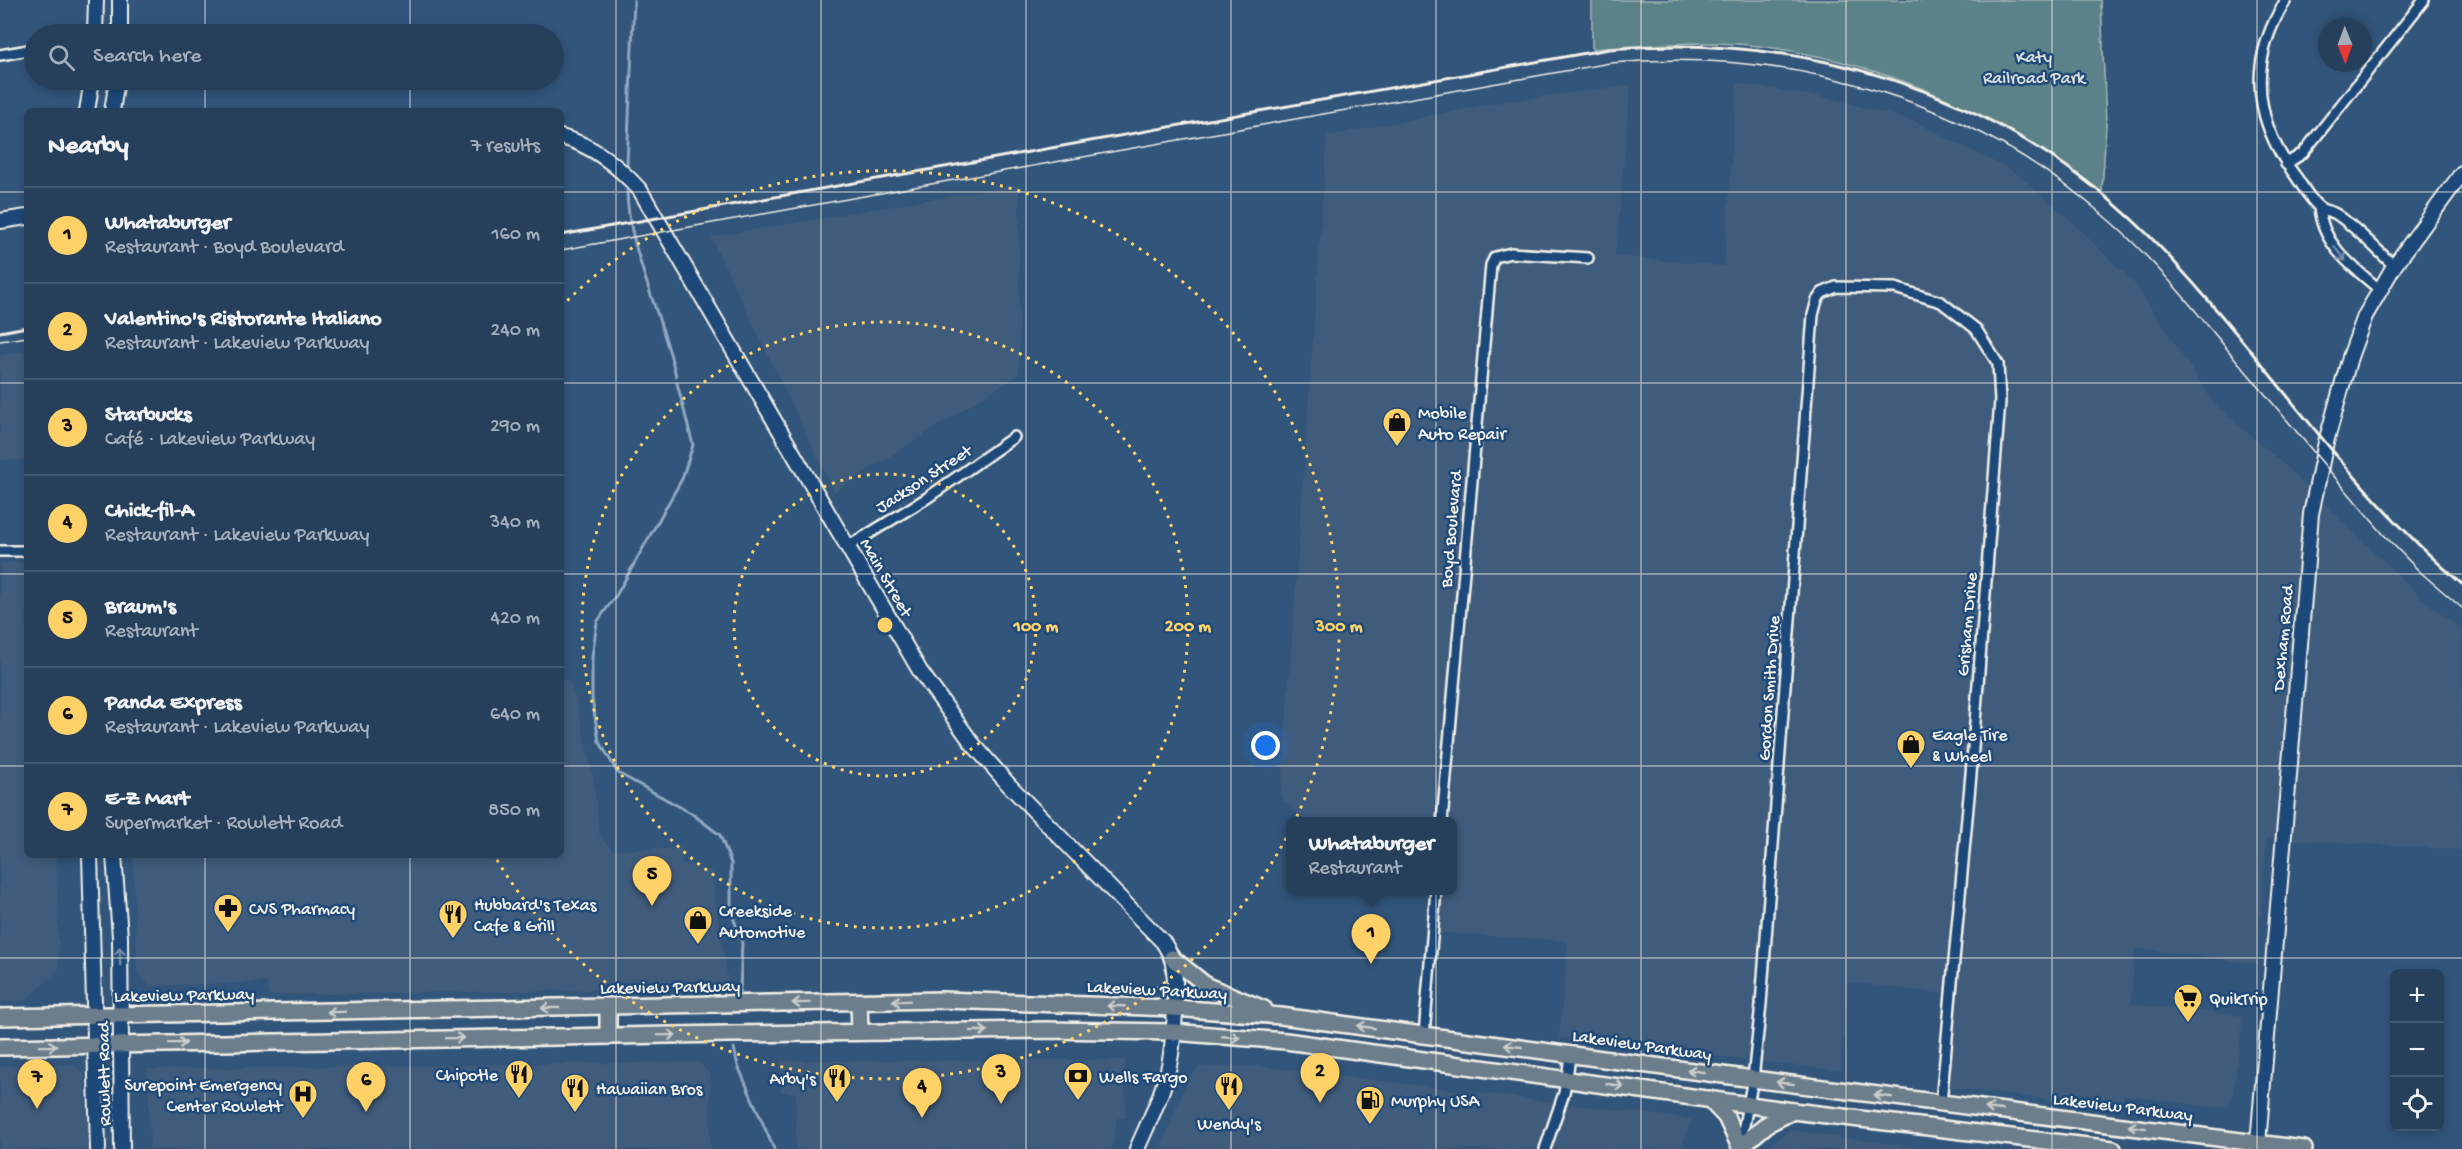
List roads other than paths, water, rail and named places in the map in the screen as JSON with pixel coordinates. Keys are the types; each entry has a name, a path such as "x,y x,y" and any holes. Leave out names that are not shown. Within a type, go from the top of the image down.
{"main road":[{"path":"1172,958 1207,986 1281,1016"},
{"name":"Lakeview Parkway","path":"0,1017 969,1000 1174,1008 1281,1016 1571,1053 2257,1147 2304,1149"},
{"path":"859,1002 860,1032"},
{"path":"608,1007 608,1036"},
{"path":"394,1011 396,1039"},
{"path":"0,1047 860,1032 1173,1032 1286,1041 1568,1078 1793,1111 2114,1149"},
{"path":"1414,1058 1424,1035"},
{"path":"1424,1035 1432,1061"},
{"path":"1708,1099 1726,1117 1739,1148 1769,1122 1793,1111"},
{"path":"1937,1127 1941,1103"}],"street":[{"path":"95,24 96,0"},
{"path":"120,0 120,24"},
{"path":"2286,0 2266,40 2259,75 2264,116 2272,139 2286,164 2319,207 2336,213 2394,266"},
{"path":"2286,164 2303,153 2424,0"},
{"path":"0,55 24,51"},
{"path":"87,108 90,90"},
{"path":"112,108 115,90"},
{"name":"Main Street","path":"564,138 582,144 608,160 640,190 920,671 972,743 1047,824 1129,904 1163,942 1172,958"},
{"name":"Dexham Road","path":"2257,1147 2311,514 2321,461 2350,357 2365,316 2394,266 2462,173"},
{"path":"2319,207 2320,222 2337,250 2380,290"},
{"path":"0,221 24,217"},
{"name":"Boyd Boulevard","path":"1442,817 1488,276 1495,257 1511,253 1588,258"},
{"name":"Grisham Drive","path":"1817,300 1822,292 1836,287 1895,288 1928,296 1954,310 1970,324 1998,364 2001,394 1997,448 1941,1103"},
{"name":"Gordon Smith Drive","path":"1739,1148 1754,1079 1808,375 1817,300"},
{"name":"Jackson Street","path":"849,546 927,498 1014,437"},
{"path":"0,551 24,551"},
{"name":"Rowlett Road","path":"90,858 98,1149"},
{"name":"Rowlett Road","path":"114,858 121,1015 122,1149"},
{"path":"1424,1035 1436,895"},
{"path":"1137,1149 1165,1083 1173,1032 1172,958"},
{"path":"1545,1149 1568,1078 1571,1053"}],"waterway":[{"path":"627,164 634,0"},
{"path":"627,187 632,232 676,376"},
{"path":"677,383 693,445 682,479 617,594 597,622 592,657 592,699 599,741 618,773 691,813 720,835 731,863 731,911 742,942 740,992"},
{"path":"734,1048 738,1066 774,1149"}],"tram line":[{"path":"564,249 1610,63 1678,60 1746,64 1813,74 1878,91 1942,114 2002,144 2060,181 2113,224 2175,287 2384,535 2419,571 2462,608"},
{"path":"0,341 24,337"}],"railway":[{"path":"564,234 1609,49 1687,46 1763,51 1838,65 1910,86 1979,115 2045,152 2107,198 2164,251 2201,292 2382,507 2462,584"},
{"path":"0,332 24,328"}],"place":[{"name":"Mobile Auto Repair","path":"1397,448"},
{"name":"Eagle Tire & Wheel","path":"1911,770"},
{"name":"Braum's","path":"652,906"},
{"name":"CVS Pharmacy","path":"228,934"},
{"name":"Hubbard's Texas Cafe & Grill","path":"453,940"},
{"name":"Creekside Automotive","path":"698,946"},
{"name":"Whataburger","path":"1371,964"},
{"name":"QuikTrip","path":"2188,1024"},
{"name":"Chipotle","path":"519,1100"},
{"name":"Wells Fargo","path":"1078,1102"},
{"name":"Valentino's Ristorante Italiano","path":"1320,1103"},
{"name":"Arby's","path":"837,1104"},
{"name":"Starbucks","path":"1001,1104"},
{"name":"E-Z Mart","path":"37,1109"},
{"name":"Panda Express","path":"366,1112"},
{"name":"Wendy's","path":"1229,1112"},
{"name":"Hawaiian Bros","path":"575,1114"},
{"name":"Chick-fil-A","path":"922,1118"},
{"name":"Surepoint Emergency Center Rowlett","path":"303,1120"},
{"name":"Murphy USA","path":"1370,1126"}],"park label":[{"name":"Katy Railroad Park","path":"2034,66"}]}
